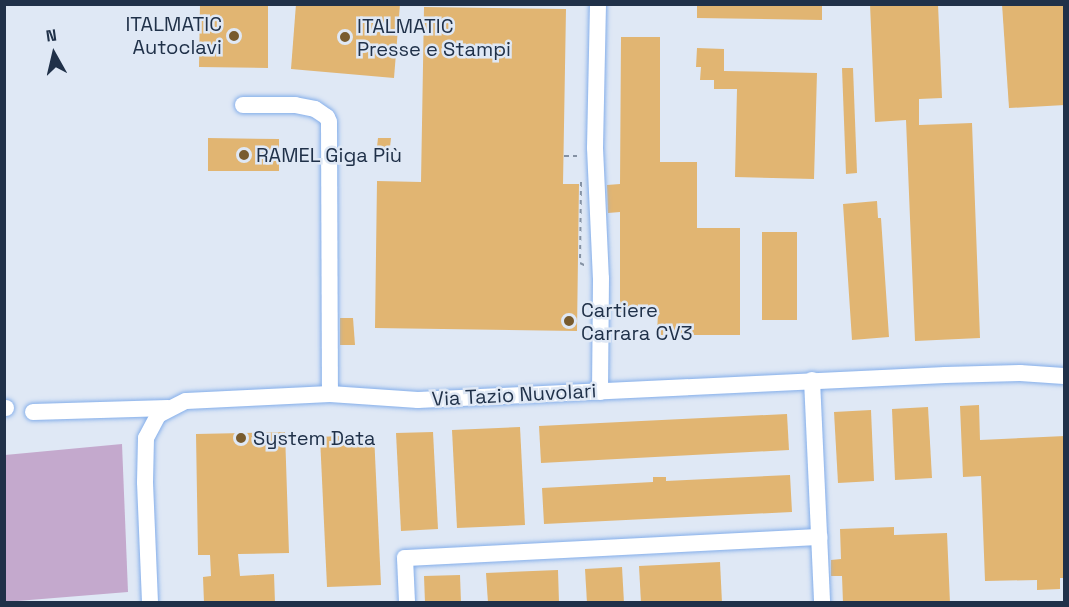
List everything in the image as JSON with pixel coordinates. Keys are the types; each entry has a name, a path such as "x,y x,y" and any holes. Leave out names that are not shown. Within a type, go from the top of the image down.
{"street":[{"path":"598,4 595,148 601,278 600,392"},
{"path":"243,105 295,105 315,109 327,117 329,122 330,394"},
{"name":"Via Tazio Nuvolari","path":"33,412 168,408 196,399 330,394 418,400 812,380 1010,373 1065,376"},
{"path":"812,380 822,603"},
{"path":"150,603 144,451 152,424 168,408"},
{"path":"406,603 405,558 819,537"}],"shaded area":[{"path":"122,444 128,592 5,602 5,455"}],"building":[{"name":"ITALMATIC Autoclavi","path":"200,4 268,4 268,68 199,67"},
{"name":"ITALMATIC Presse e Stampi","path":"296,4 400,4 394,78 291,69"},
{"path":"697,4 822,4 822,20 697,18"},
{"path":"870,4 938,4 942,98 919,99 919,125 972,123 980,338 915,341 906,120 875,122"},
{"path":"1002,4 1065,4 1065,105 1009,108"},
{"path":"424,7 566,9 563,184 579,184 577,331 375,328 377,181 421,182"},
{"path":"621,37 660,37 660,162 697,162 697,228 740,228 740,335 657,335 658,312 620,312 620,212 608,213 607,185 620,184"},
{"path":"697,48 724,49 724,71 817,73 814,179 735,177 737,89 714,89 714,80 700,80 701,67 696,67"},
{"path":"842,68 853,68 857,173 846,174"},
{"name":"RAMEL Giga Più","path":"208,138 279,139 279,171 208,171"},
{"path":"378,138 391,138 390,147 377,147"},
{"path":"877,201 878,218 881,218 889,337 852,340 843,204"},
{"path":"762,232 797,232 797,320 762,320"},
{"path":"340,318 353,318 355,345 340,345"},
{"path":"979,405 980,440 1065,436 1065,578 1060,578 1060,589 1037,590 1037,580 985,581 981,476 963,477 960,406"},
{"path":"928,407 932,478 895,480 892,409"},
{"path":"871,410 874,481 838,483 834,412"},
{"path":"787,414 789,450 541,463 539,426"},
{"path":"520,427 525,525 457,528 452,430"},
{"path":"285,432 289,553 238,554 240,576 274,574 275,603 204,603 203,577 211,576 210,555 198,555 196,434"},
{"path":"433,432 438,529 401,531 396,433"},
{"path":"374,434 381,585 327,587 320,437"},
{"path":"790,475 792,512 544,524 542,488 653,482 653,477 666,477 666,481"},
{"path":"894,527 894,535 947,533 950,603 843,603 842,576 831,576 831,560 841,559 840,529"},
{"path":"720,562 722,603 641,603 639,566"},
{"path":"622,567 624,603 587,603 585,569"},
{"path":"558,570 559,603 488,603 486,573"},
{"path":"460,575 461,603 425,603 424,576"}],"place":[{"name":"ITALMATIC Autoclavi","path":"234,36"},
{"name":"ITALMATIC Presse e Stampi","path":"345,37"},
{"name":"RAMEL Giga Più","path":"244,155"},
{"name":"Cartiere Carrara CV3","path":"569,321"},
{"name":"System Data","path":"241,438"}]}
